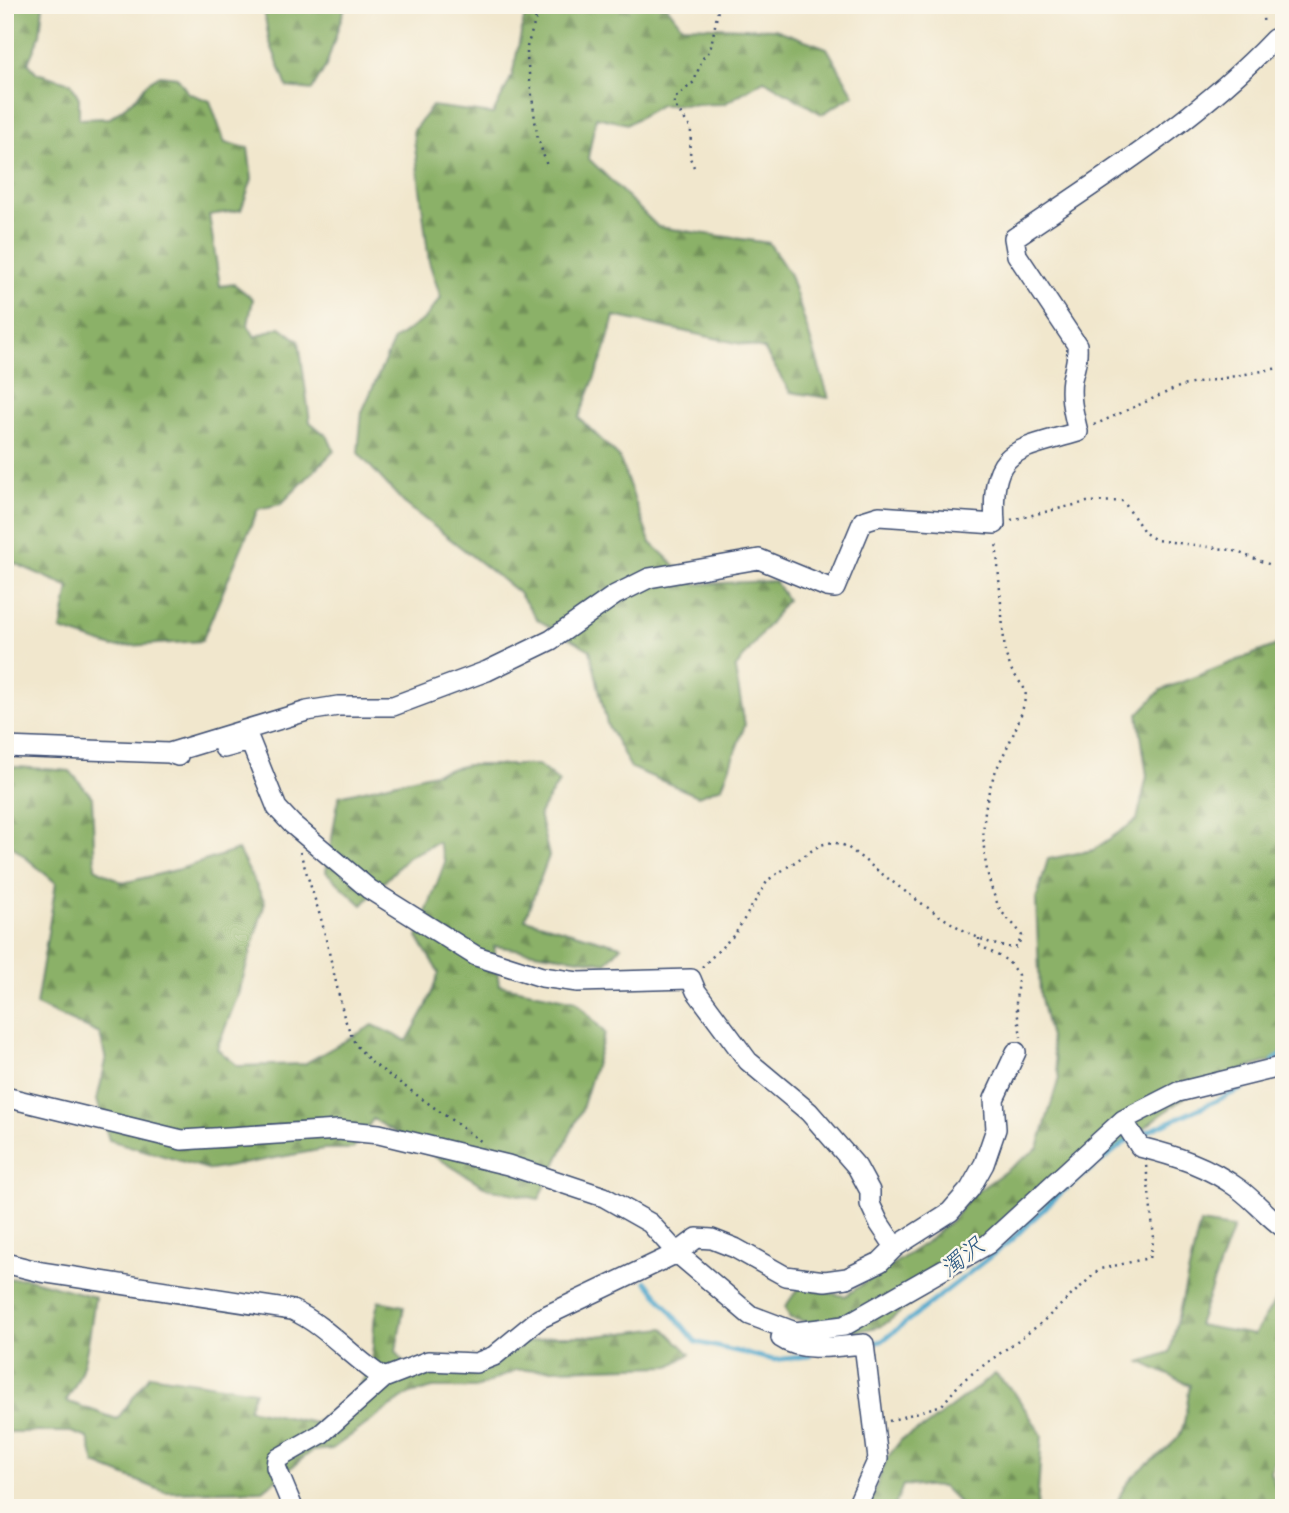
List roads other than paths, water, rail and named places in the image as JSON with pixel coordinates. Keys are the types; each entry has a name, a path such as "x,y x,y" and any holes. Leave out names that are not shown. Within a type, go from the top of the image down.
{"street":[{"path":"5,747 169,753 307,711 338,706 393,706 486,671 551,640 615,595 649,578 759,559 835,588 863,521 878,516 995,524 993,496 996,475 1006,459 1022,449 1078,432 1071,402 1072,381 1078,358 1077,345 1037,281 1017,255 1014,238 1134,156 1279,43"},
{"path":"169,753 184,759 250,741 277,808 292,824 369,889 476,956 542,977 578,982 691,979 696,991 748,1061 809,1112 857,1167 870,1191 870,1204 879,1223 895,1247"},
{"path":"293,1508 276,1467 277,1459 321,1434 384,1378 428,1361 475,1363 494,1356 540,1320 677,1253 697,1238 712,1239 735,1248 785,1276 825,1281 847,1278 880,1262 895,1247 934,1225 970,1189 984,1164 996,1129 994,1098 1016,1052"},
{"path":"5,1097 182,1140 338,1130 379,1134 508,1165 604,1197 650,1223 677,1253 750,1315 795,1332 844,1326 988,1244 1123,1119 1178,1092 1284,1066"},
{"path":"1123,1119 1142,1147 1208,1168 1241,1190 1268,1218 1284,1228"},
{"path":"5,1263 41,1272 292,1310 308,1317 362,1364 384,1378"},
{"path":"765,1322 783,1341 828,1347 864,1345 877,1459 856,1508"}],"waterway":[{"name":"濁沢","path":"1273,1061 1284,1053"},
{"name":"濁沢","path":"1140,1135 1240,1090 1248,1083"},
{"name":"濁沢","path":"870,1344 882,1341 1009,1242 1062,1192 1128,1140"},
{"name":"濁沢","path":"646,1281 696,1342 774,1360 810,1356"}]}
